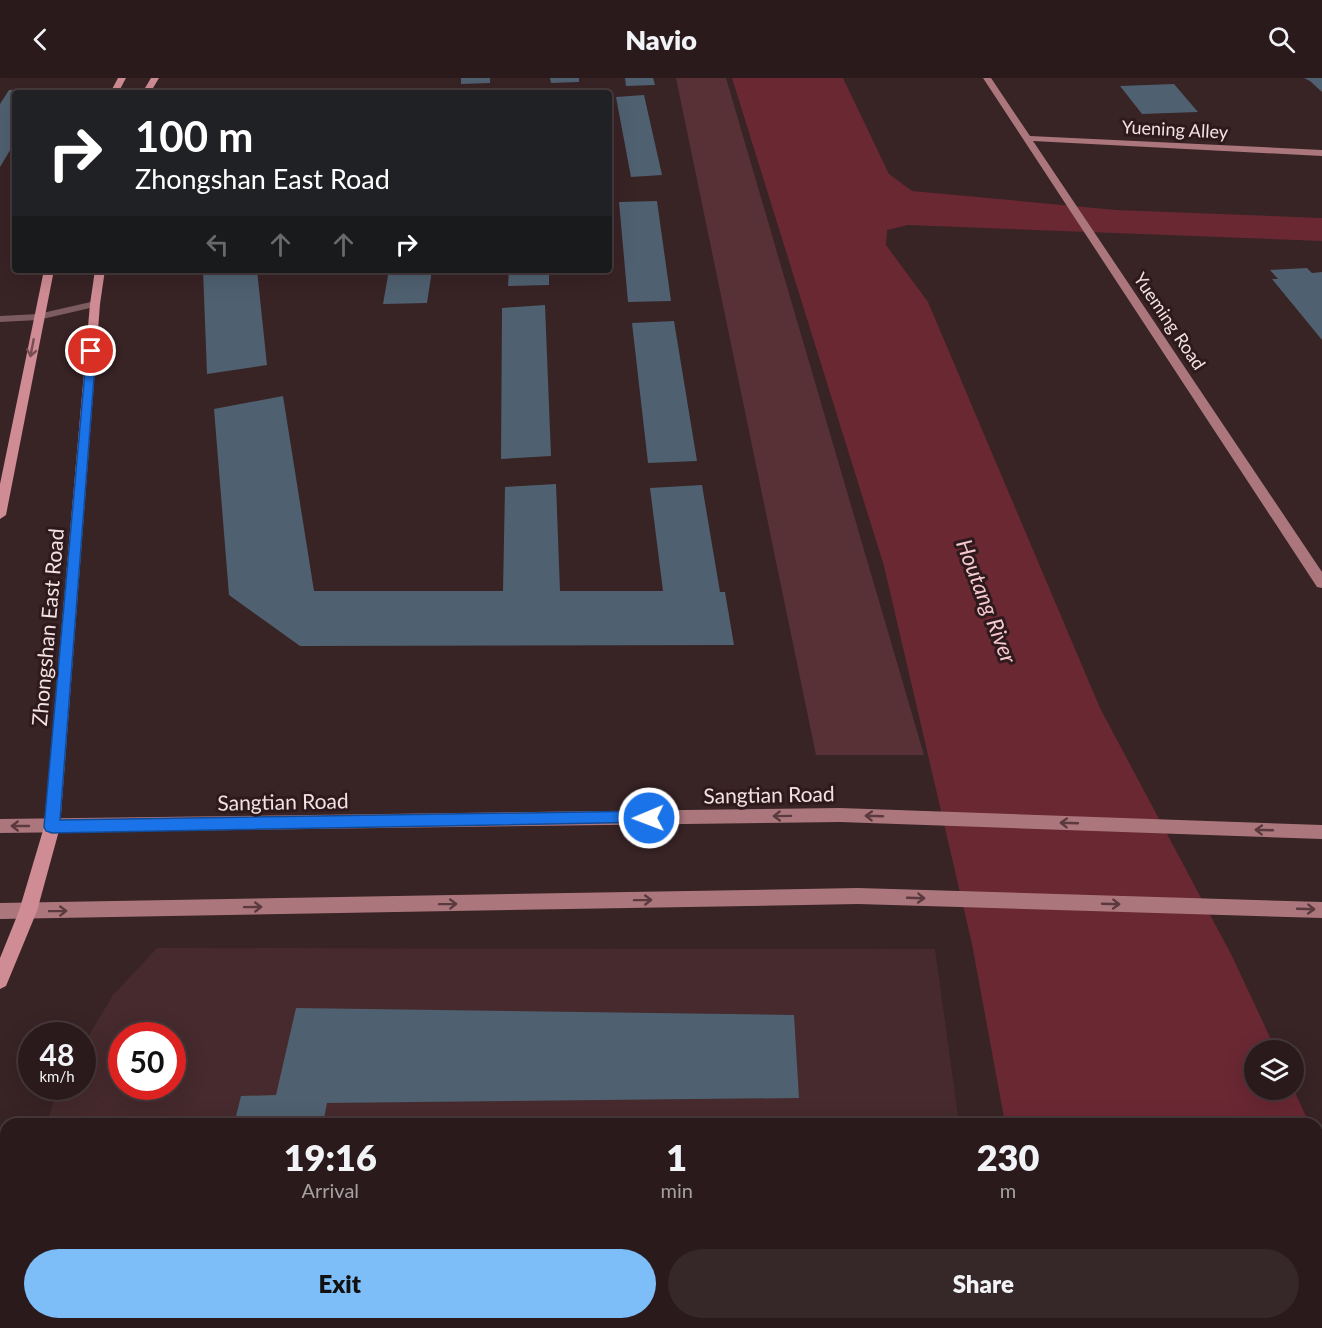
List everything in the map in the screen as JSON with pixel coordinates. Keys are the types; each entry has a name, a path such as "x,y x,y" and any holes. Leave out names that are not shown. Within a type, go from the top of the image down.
{"main road":[{"name":"Yueming Road","path":"987,78 1322,583"},
{"name":"Yuening Alley","path":"1027,138 1322,153"},
{"path":"0,514 48,273"},
{"name":"Zhongshan East Road","path":"0,980 28,911 52,827 95,304 100,273"},
{"name":"Sangtian Road","path":"0,826 840,815 1322,832"},
{"path":"0,911 858,896 1322,910"}],"street":[{"path":"0,319 38,317 95,304"}],"shaded area":[{"path":"676,78 726,78 924,755 816,755"},
{"path":"157,948 935,949 958,1118 48,1118 54,1100 96,1100 96,1023 113,995"}],"water":[{"name":"Houtang River","path":"732,78 843,78 889,174 912,191 1116,210 1322,218 1322,241 908,225 887,230 886,245 928,302 1100,708 1232,956 1271,1040 1244,1040 1244,1100 1298,1100 1307,1118 1004,1118 972,944 884,566"}],"building":[{"path":"461,78 490,78 490,83 461,84"},
{"path":"550,78 579,78 579,82 551,83"},
{"path":"625,78 653,78 655,85 626,86"},
{"path":"1304,78 1322,78 1322,92 1310,81"},
{"path":"1174,84 1198,112 1142,114 1120,86"},
{"path":"48,88 47,90 12,90 12,147 0,167 0,104 9,90"},
{"path":"644,95 662,175 631,177 616,97"},
{"path":"657,201 671,301 628,302 619,202"},
{"path":"1307,268 1312,273 1322,272 1322,340 1272,279 1278,279 1270,270"},
{"path":"203,273 257,273 267,365 207,374"},
{"path":"388,273 432,273 427,303 383,304"},
{"path":"509,273 549,273 549,285 508,286"},
{"path":"545,305 551,456 501,459 502,308"},
{"path":"674,321 697,461 648,463 632,323"},
{"path":"283,396 314,591 503,591 505,487 556,484 560,591 663,591 650,488 702,485 720,592 725,592 734,645 300,646 229,595 214,409"},
{"path":"296,1008 794,1015 799,1098 327,1103 324,1118 236,1118 241,1096 276,1095"}],"route":[{"path":"91,351 52,827 649,818"}]}
